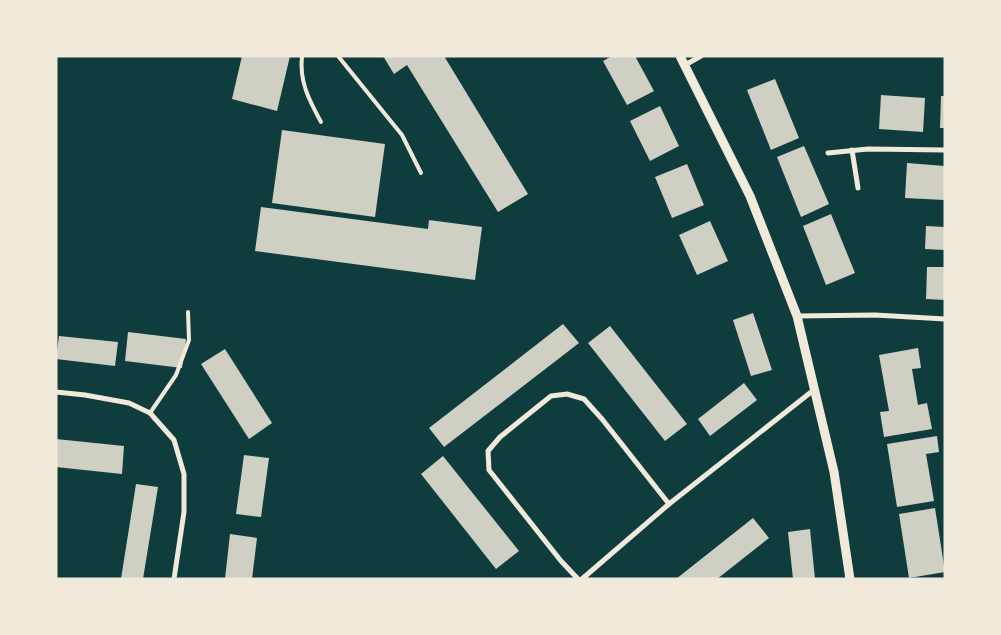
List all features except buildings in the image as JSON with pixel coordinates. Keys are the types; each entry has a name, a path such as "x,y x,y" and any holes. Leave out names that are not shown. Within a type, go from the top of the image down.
{"street":[{"path":"680,56 750,196 797,316 834,472 850,579"},
{"path":"686,65 701,56"},
{"path":"828,153 852,150 945,150"},
{"path":"852,150 858,188"},
{"path":"797,316 875,315 944,319"},
{"path":"670,504 602,418 584,399 567,394 551,396 508,431 488,451 489,470 561,561 580,579 670,504 815,389"},
{"path":"56,392 85,395 129,404 150,413 174,440 184,474 184,512 174,579"}],"lane":[{"path":"302,56 303,83 320,122"},
{"path":"338,56 402,135 421,172"},
{"path":"150,413 176,375 188,340 188,312"},
{"path":"944,319 945,326"}]}
